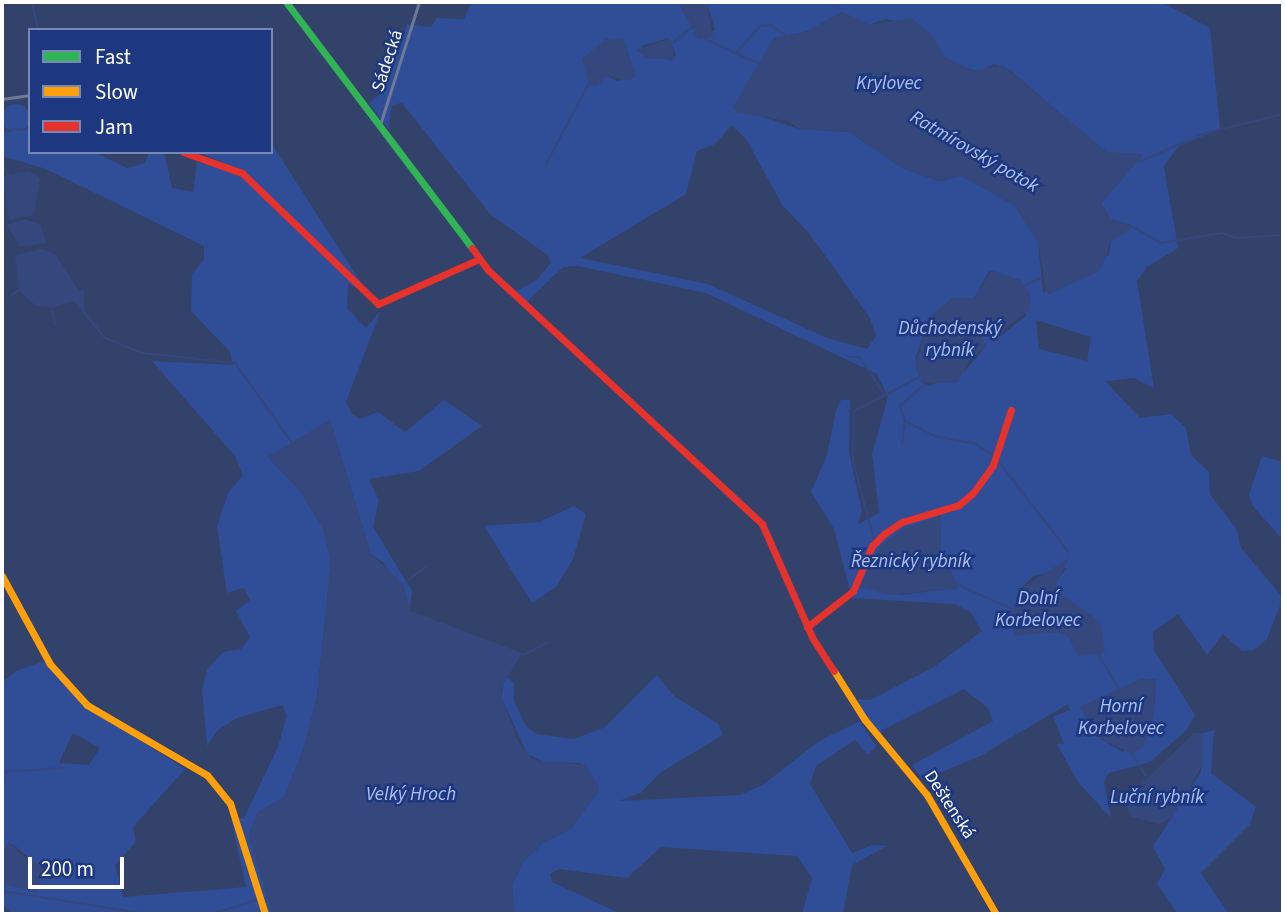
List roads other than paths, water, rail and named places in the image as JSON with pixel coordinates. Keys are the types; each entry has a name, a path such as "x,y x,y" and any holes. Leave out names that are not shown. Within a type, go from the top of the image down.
{"main road":[{"name":"Deštenská","path":"286,2 312,29 380,127 479,259 537,321 762,524 807,627 865,720 920,784 996,914"},
{"path":"189,154 242,173 378,304 479,259"},
{"path":"807,627 853,591 872,546 884,534 902,522 949,509 973,493 993,465 1011,410"},
{"path":"2,576 50,664 87,705 207,775 230,803 265,914"}],"street":[{"name":"Sádecká","path":"380,127 419,2"},
{"path":"2,99 28,95"}],"water":[{"path":"678,2 707,2 713,37 698,39"},
{"name":"Krylovec","path":"842,12 869,25 911,18 931,34 946,58 973,71 1003,65 1107,152 1144,154 1101,203 1111,219 1134,227 1111,242 1100,271 1047,295 1038,242 1015,206 962,176 939,181 904,169 849,132 799,129 788,121 737,113 733,107 773,39 808,31"},
{"path":"607,38 624,40 636,76 628,81 607,76 597,86 589,85 582,59"},
{"path":"670,38 675,59 646,59 637,50"},
{"path":"29,171 40,178 34,215 9,220 2,176"},
{"path":"25,219 41,225 46,243 20,247 7,225"},
{"path":"42,249 55,254 79,291 84,290 84,310 72,301 52,308 35,305 19,290 15,255"},
{"name":"Důchodenský rybník","path":"992,270 1020,280 1030,294 1030,310 1005,328 997,342 988,330 979,330 986,347 972,357 957,383 921,382 915,366 928,318 952,298 974,298"},
{"name":"Velký Hroch","path":"330,420 371,554 403,584 411,611 522,653 500,690 518,742 533,760 586,765 598,785 599,791 571,829 543,843 523,862 512,885 515,914 273,914 249,835 258,812 284,797 305,744 317,696 331,561 323,528 299,490 268,457"},
{"name":"Řeznický rybník","path":"940,515 941,550 958,588 890,595 859,587 881,545 904,529"},
{"name":"Dolní Korbelovec","path":"1069,558 1054,589 1100,622 1105,653 1078,656 1069,637 1058,632 1014,636 1011,617 1020,589"},
{"name":"Horní Korbelovec","path":"1142,679 1156,679 1153,718 1143,747 1131,754 1098,737 1080,707"},
{"name":"Luční rybník","path":"1194,733 1203,733 1203,764 1173,817 1160,824 1132,817 1127,807 1131,794"},
{"path":"9,842 25,858 53,871 40,878 36,892 2,883 2,852"}],"waterway":[{"path":"32,2 38,28"},
{"path":"735,54 760,26 771,25 786,36"},
{"path":"673,43 692,27"},
{"name":"Ratmírovský potok","path":"705,39 760,64"},
{"path":"546,164 588,85"},
{"path":"1139,162 1205,133 1283,114"},
{"path":"2,130 28,129"},
{"path":"2,163 8,174"},
{"name":"Ratmírovský potok","path":"1133,227 1161,243 1222,233 1236,238 1283,235"},
{"path":"1023,286 1043,277"},
{"path":"12,295 19,290"},
{"path":"79,306 105,338 142,353 235,363 293,444"},
{"path":"52,308 55,325"},
{"path":"849,357 859,357 884,394"},
{"path":"874,540 853,461 854,411 918,378"},
{"path":"925,384 900,406 905,421 934,436 976,444 995,457 1068,551"},
{"path":"902,445 905,422"},
{"path":"403,584 427,566"},
{"path":"956,584 1014,610"},
{"path":"523,655 548,642"},
{"path":"1097,652 1119,689"},
{"path":"1132,754 1146,776"},
{"path":"2,772 63,768"},
{"path":"2,891 148,914"},
{"path":"210,914 268,897"}]}
